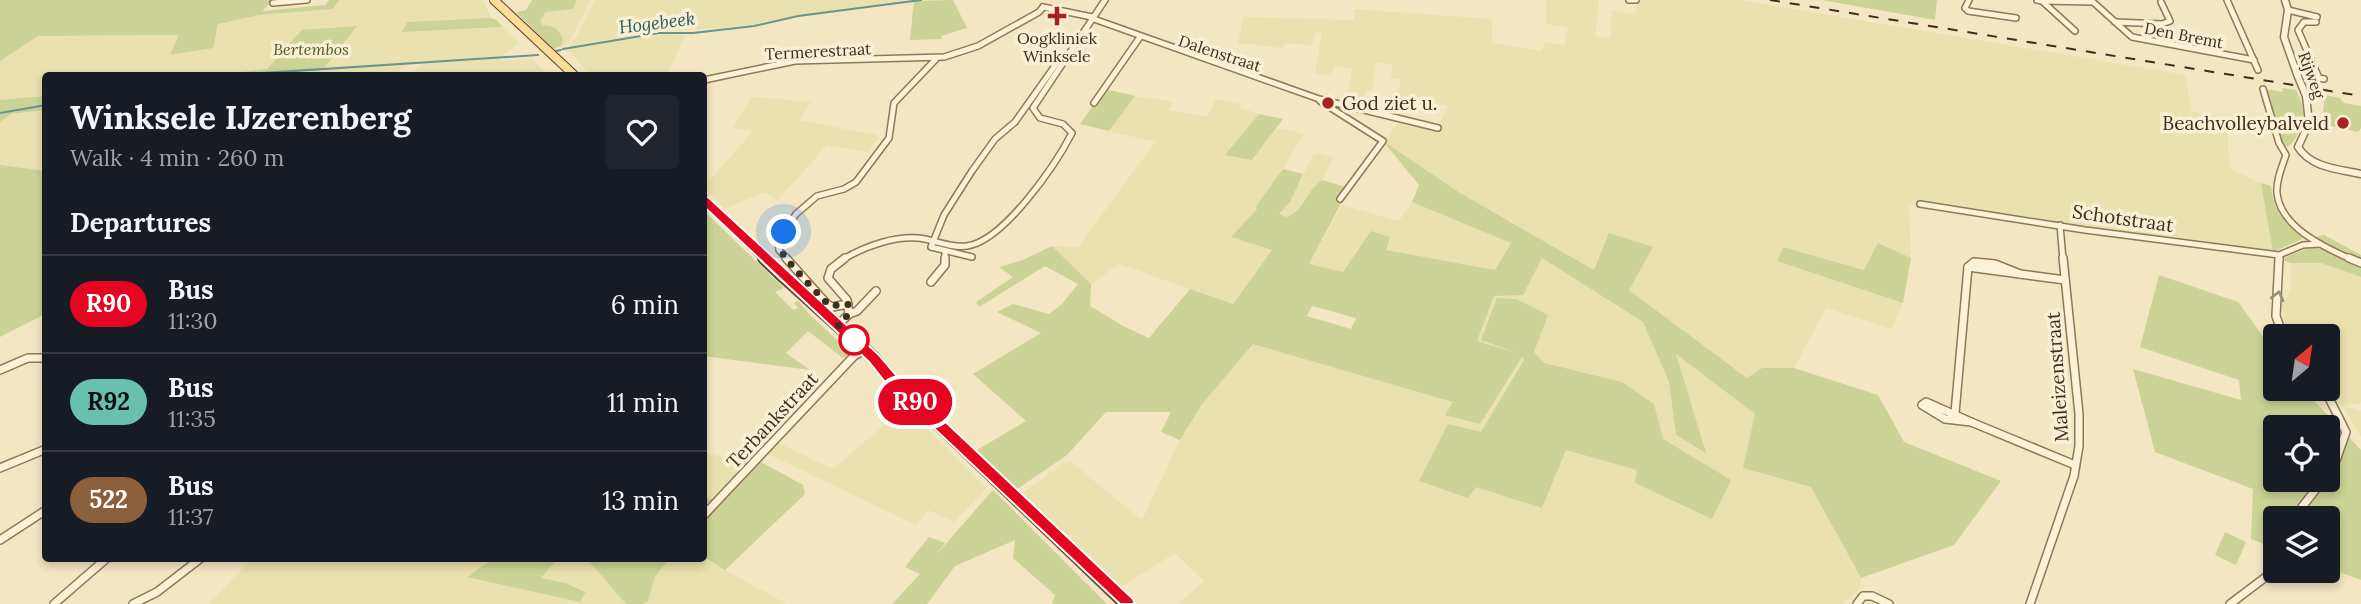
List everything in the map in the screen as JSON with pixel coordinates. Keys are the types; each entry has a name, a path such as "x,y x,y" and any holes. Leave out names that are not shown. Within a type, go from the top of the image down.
{"main road":[{"path":"494,0 571,72"},
{"path":"707,203 1126,604"}],"street":[{"path":"273,3 307,0"},
{"path":"849,314 848,304 828,278 830,269 837,261 895,241 915,238 961,247 982,242 1019,206 1050,168 1072,133 1063,124 1040,118 1033,108 1091,17 1105,0"},
{"path":"1629,0 1636,0"},
{"path":"1969,0 1965,8 1968,11 2016,18"},
{"name":"Den Bremt","path":"2040,0 2093,2 2132,37 2140,40 2253,61"},
{"name":"Den Bremt","path":"2040,0 2075,31"},
{"path":"2227,0 2258,70"},
{"name":"Rijweg","path":"2285,0 2288,10 2284,37 2310,112 2309,127 2298,147 2303,155 2322,164 2361,174"},
{"path":"848,304 832,307 827,304 779,250 778,242 806,203 817,196 844,189 856,181 889,138 894,103 899,95 936,59 978,46 1043,7 1038,1"},
{"name":"Den Bremt","path":"2115,22 2162,24 2169,21 2161,2"},
{"name":"Dalenstraat","path":"1043,7 1091,17 1140,37 1320,99 1322,103 1383,141 1339,199"},
{"path":"2288,10 2318,21 2304,22 2298,30 2319,78 2324,79"},
{"path":"1094,103 1140,37"},
{"path":"972,257 931,247 944,215 992,142 1010,128 1063,55 1068,54"},
{"name":"Termerestraat","path":"707,79 795,61 936,59"},
{"path":"2263,89 2279,143 2286,155 2277,185 2281,207 2295,224 2320,244 2361,263"},
{"path":"1320,99 1438,128"},
{"name":"Schotstraat","path":"1920,204 2279,255 2303,245 2320,244"},
{"name":"Maleizenstraat","path":"2030,604 2074,476 2079,446 2079,414 2060,225"},
{"path":"931,282 945,265 945,252"},
{"path":"2277,324 2275,313 2282,273 2279,255"},
{"path":"1955,413 1968,267 2064,280"},
{"path":"836,326 849,314 857,311 876,291"},
{"name":"Terbankstraat","path":"707,513 862,351"},
{"path":"0,370 28,358 42,358"},
{"path":"1971,422 1956,422 1928,411 1922,405 1926,402 1955,413 2075,465"},
{"path":"2340,420 2346,432 2340,449"},
{"path":"0,468 42,451"},
{"path":"2303,506 2314,492"},
{"path":"0,540 42,513"},
{"path":"54,604 102,562"},
{"path":"133,604 157,592 197,562"},
{"path":"2230,604 2263,579"},
{"path":"1857,604 1863,596 1872,596 1889,604"}],"green space":[{"name":"Bertembos","path":"0,0 285,0 272,2 262,11 325,5 329,0 339,0 333,9 259,15 218,24 213,48 170,55 179,35 38,36 0,61"},
{"path":"339,0 483,0 491,18 407,22 403,32 502,27 520,43 503,55 501,61 532,59 545,72 414,72 423,64 407,64 398,72 301,72 302,30 267,69 240,72 42,72 42,96 0,100 0,61 38,36 180,35 170,55 218,24 259,15 333,9"},
{"path":"532,0 576,0 573,9 546,12 541,19 542,25 558,30 563,40 561,46 553,49 516,12 526,10"},
{"path":"576,0 591,0 570,40 561,46 563,40 542,25 541,19 546,12 572,9"},
{"path":"595,0 907,0 749,25 657,32 568,48 663,34 685,35 668,72 587,72 567,48 576,37"},
{"path":"953,0 967,28 941,36 942,39 910,40 914,1"},
{"path":"1546,0 1599,0 1595,36 1610,38 1612,10 1635,14 1638,0 1739,0 2186,75 2191,111 2226,118 2230,169 2261,183 2274,257 1909,205 1911,258 1878,243 1864,270 1783,247 1777,260 1903,303 1892,329 1826,308 1794,368 1762,368 1747,378 1629,290 1653,247 1594,270 1460,193 1383,141 1403,118 1438,127 1448,106 1397,96 1401,80 1391,78 1392,64 1376,63 1372,91 1366,91 1362,108 1346,105 1352,68 1334,66 1331,75 1315,74 1322,33 1315,32 1312,45 1286,43 1282,48 1238,43 1244,17 1354,20 1354,9 1492,19 1492,43 1541,51 1546,42 1564,45 1568,28 1546,24"},
{"path":"1822,0 1937,0 1935,20"},
{"path":"491,18 497,20 502,27 402,32 407,22"},
{"name":"Bertembos","path":"357,26 324,68 286,72 240,72 267,69 302,30"},
{"path":"2282,88 2296,90 2303,113 2298,134 2288,147 2280,143 2266,89 2283,92"},
{"path":"1105,89 1135,96 1109,131 1080,124"},
{"path":"2320,94 2361,106 2361,128 2358,132 2322,124 2324,102"},
{"path":"42,96 42,110 11,114 0,122 0,100"},
{"path":"1135,96 1173,102 1169,110 1207,117 1216,99 1240,104 1238,107 1259,114 1226,155 1252,160 1277,128 1304,134 1258,209 1231,237 1272,250 1233,304 1119,264 1091,284 1052,246 1078,247 1155,142 1109,131"},
{"path":"752,97 811,102 799,120 876,135 879,138 867,152 827,145 777,201 766,192 724,209 707,190 707,184 753,131 732,128"},
{"path":"42,110 42,171 0,165 0,122 11,114"},
{"path":"1259,114 1283,119 1252,160 1225,155"},
{"path":"1383,141 1460,193 1594,270 1609,233 1653,247 1629,290 1747,378 1762,368 1794,368 1878,395 1904,442 2001,481 1954,545 1861,578 1811,487 1743,468 1755,414 1676,354 1706,453 1676,435 1669,382 1643,322 1542,258 1523,295 1494,296 1477,341 1519,354 1481,340 1497,298 1516,299 1548,315 1534,352 1544,363 1622,382 1654,404 1663,439 1731,480 1712,519 1635,483 1637,470 1566,450 1542,508 1476,487 1468,498 1419,481 1448,424 1481,432 1524,360 1522,357 1480,424 1445,415 1453,402 1253,344 1202,404 1180,440 1161,432 1171,412 1106,412 1067,455 1014,491 972,453 1026,421 973,374 1041,333 997,312 1013,304 1049,314 1062,304 1078,284 1045,266 979,307 976,302 1013,277 999,267 1023,260 1052,246 1091,284 1090,306 1149,338 1190,289 1233,304 1272,250 1231,237 1257,209 1256,206 1283,169 1303,174 1290,202 1279,214 1287,217 1298,210 1322,180 1349,188 1309,264 1343,272 1371,231 1390,237 1386,250 1495,270 1511,243 1412,202 1419,185","holes":["1312,306 1356,318 1351,329 1307,316"]},
{"path":"1319,153 1334,158 1322,180 1317,183 1299,211 1287,217 1278,214 1290,202 1314,155"},
{"path":"0,165 42,170 42,316 0,337"},
{"path":"2261,183 2271,186 2280,214 2302,239 2273,252"},
{"path":"1412,202 1511,243 1495,270 1385,250 1343,272 1309,264 1342,205 1399,221"},
{"path":"707,214 784,288 775,292 793,310 798,308 794,303 798,301 852,354 843,358 808,331 786,353 810,370 707,356"},
{"path":"2324,235 2361,255 2361,277 2321,263 2290,263 2281,259 2309,248 2332,249 2315,237"},
{"path":"1878,243 1911,258 1903,303 1777,261 1783,247 1864,270"},
{"path":"1542,258 1643,322 1669,382 1676,435 1705,452 1676,354 1755,414 1744,468 1811,487 1861,578 1860,589 1843,604 1178,604 1204,581 1175,553 1121,587 1023,497 1024,492 1063,463 1071,462 1142,520 1180,440 1202,404 1253,343 1454,402 1445,414 1522,356 1477,341 1494,296 1523,294"},
{"path":"2290,263 2321,263 2361,277 2361,403 2344,406 2361,411 2361,437 2339,401 2340,324 2285,324 2282,305 2290,292"},
{"path":"2159,275 2238,302 2263,336 2263,401 2314,401 2328,415 2263,415 2263,492 2340,492 2340,428 2361,450 2361,580 2340,572 2340,506 2263,506 2263,544 2251,539 2253,489 2155,452 2133,369 2241,400 2239,380 2140,347"},
{"path":"905,407 987,489 954,522 928,510 916,525 768,454 778,443 833,469"},
{"path":"707,454 751,462 716,500 707,498"},
{"path":"761,462 803,485 805,494 725,570 707,559 707,498 716,500"},
{"path":"993,490 1107,604 1052,604 1055,595 1013,558 1015,540 955,566 927,604 892,604 920,574 905,567 929,537 945,543 936,555"},
{"path":"2225,532 2246,542 2236,565 2215,555"},
{"path":"707,559 787,604 642,604 642,601 648,600 655,577 667,562 707,562"},
{"path":"248,562 488,562 468,576 580,602 586,591 541,578 555,562 589,562 626,604 209,604"},
{"path":"488,562 555,562 541,578 565,583 586,592 580,602 467,577"},
{"path":"589,562 667,562 655,577 648,601 642,604 626,604"}],"waterway":[{"name":"Hogebeek","path":"563,49 659,33 693,33 754,26 798,16 921,0"},
{"name":"Hogebeek","path":"556,51 561,50"},
{"name":"Hogebeek","path":"279,72 538,55"},
{"name":"Hogebeek","path":"0,113 42,106"}],"railway":[{"path":"1770,0 2361,96"}],"bus line":[{"name":"R90","path":"707,202 781,274 874,358 890,378 1126,604"}],"place":[{"name":"Oogkliniek Winksele","path":"1057,16"},
{"name":"God ziet u.","path":"1328,103"},
{"name":"Beachvolleybalveld","path":"2343,123"}],"route":[{"path":"784,232 778,242 779,250 794,268 827,304 832,307 848,304 847,318 838,325 859,345 854,340"}]}
